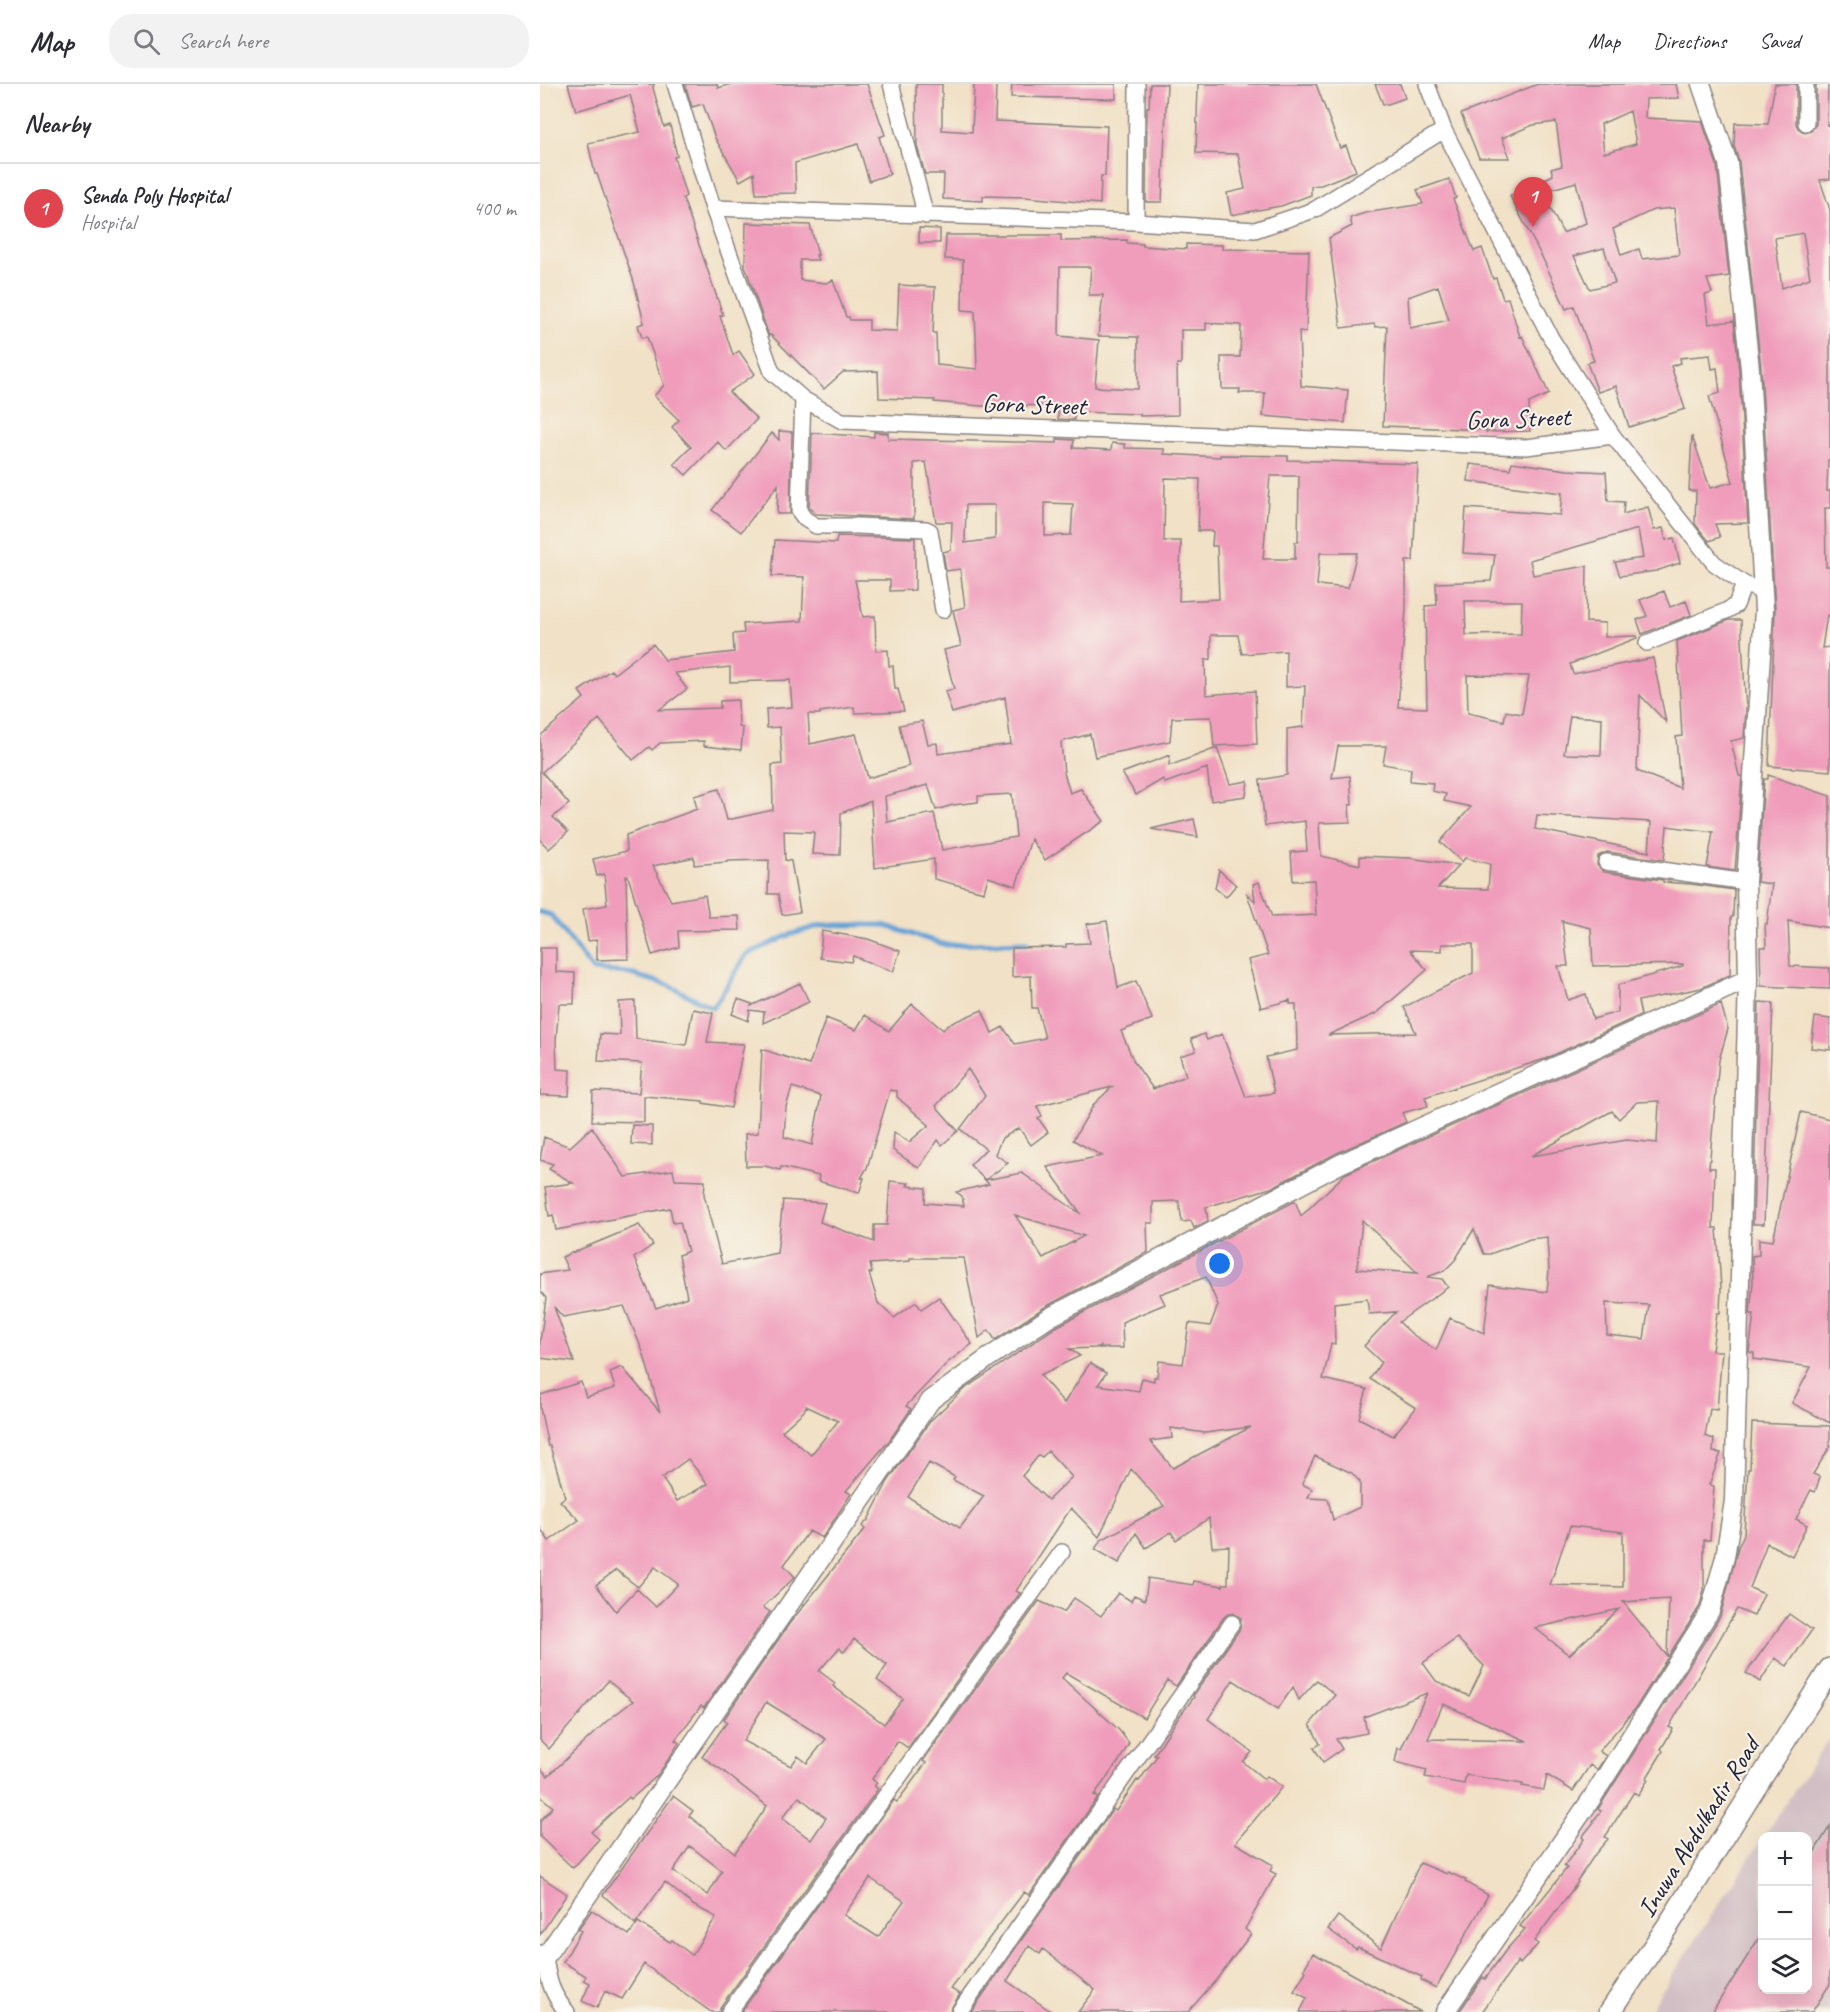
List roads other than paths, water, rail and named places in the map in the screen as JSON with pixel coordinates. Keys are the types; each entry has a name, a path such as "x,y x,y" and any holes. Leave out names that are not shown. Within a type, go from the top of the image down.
{"main road":[{"name":"Inuwa Abdulkadir Road","path":"1610,2012 1671,1921 1830,1669"}],"street":[{"name":"Gora Street","path":"675,84 713,208 772,372 803,399 842,421 1526,447 1614,436"},
{"path":"891,84 926,216"},
{"path":"1136,222 1137,84"},
{"path":"1428,84 1444,130 1551,338 1614,436 1714,563 1744,584 1763,592"},
{"path":"1445,2012 1592,1798 1710,1611 1725,1557 1734,1501 1748,979 1746,882 1764,609 1750,369 1728,163 1701,84"},
{"path":"1806,84 1806,123"},
{"path":"713,208 1136,222 1255,230 1314,210 1444,130"},
{"path":"803,399 799,511 805,519 816,526 869,526 930,531 943,610"},
{"path":"1647,643 1736,605 1744,584"},
{"path":"1606,862 1746,882"},
{"path":"567,2012 556,1999 548,1981 543,1955 932,1400 988,1358 1050,1317 1340,1164 1748,979"},
{"path":"729,2012 1062,1552"},
{"path":"959,2012 1232,1623"}],"waterway":[{"path":"540,912 551,915 593,970 627,973 668,985 713,1008 746,955 789,935 822,925 883,925 946,945 1027,942"}],"place":[{"name":"Senda Poly Hospital","path":"1533,227"}]}
